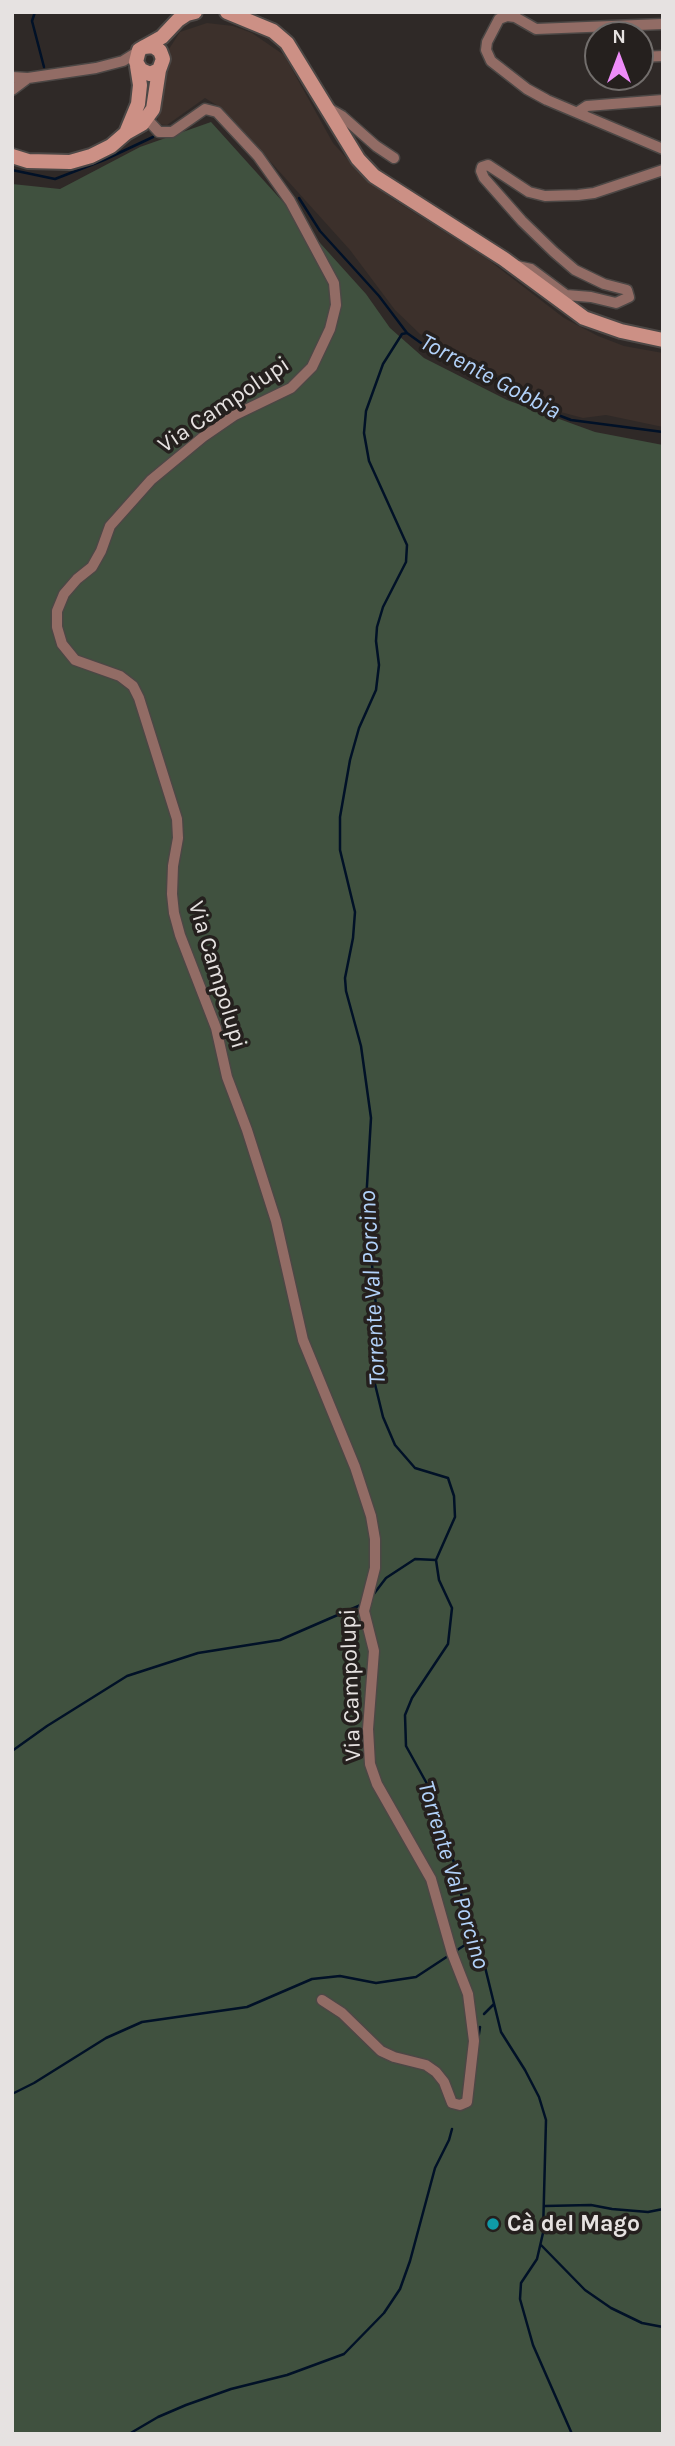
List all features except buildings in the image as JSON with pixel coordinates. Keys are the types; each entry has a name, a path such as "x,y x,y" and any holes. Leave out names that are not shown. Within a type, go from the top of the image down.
{"main road":[{"path":"147,119 140,93 136,58 142,49 162,37 178,20 195,12"},
{"path":"227,12 273,31 288,44 358,159 374,176 513,266 584,318 621,331 663,340"},
{"path":"12,156 28,161 70,162 91,156 133,131 147,119 153,109 161,62 162,37"},
{"path":"137,66 145,73 155,72 161,62 157,48 142,49"},
{"path":"126,133 140,93"}],"street":[{"path":"663,24 536,29 515,17 507,16 499,19 487,42 486,50 491,61 527,89 663,149"},
{"path":"12,77 28,78 81,71 123,61 142,49"},
{"path":"123,61 137,66"},
{"path":"12,90 28,78"},
{"path":"578,112 587,106 663,100"},
{"path":"328,108 394,158"},
{"name":"Via Campolupi","path":"147,119 159,132 172,132 205,109 217,112 258,156 290,201 334,283 336,305 330,329 312,366 291,388 235,415 180,454 151,480 110,526 92,567 64,594 57,611 57,627 61,644 75,660 120,677 134,686 139,698 177,819 178,838 172,894 180,935 216,1028 227,1077 247,1130 275,1221 303,1340 372,1516 375,1568 364,1611 374,1651 368,1729 370,1764 377,1784 431,1879 452,1953 468,1994 474,2041 467,2102 460,2105 452,2103 444,2082 436,2072 426,2065 381,2051 342,2013 322,2000"},
{"path":"513,266 531,269 566,295 616,303 629,297 626,290 604,284 575,270 522,221 481,171 482,167 488,165 535,194 578,195 663,170"}],"shaded area":[{"path":"207,23 233,26 252,33 284,55 333,143 359,172 394,200 486,258 564,318 624,346 663,353 663,427 606,415 583,418 557,411 540,397 420,334 395,310 350,250 223,109 205,98 167,125 157,124 167,52 180,32"}],"green space":[{"path":"211,122 366,294 390,328 424,358 507,400 595,432 663,445 663,2434 12,2434 12,184 60,189 140,147"}],"waterway":[{"path":"35,12 32,21 44,67"},
{"name":"Torrente Gobbia","path":"12,170 55,179 153,137"},
{"name":"Torrente Gobbia","path":"299,198 320,231 379,296 407,333 428,348 493,377 571,420 663,432"},
{"name":"Torrente Val Porcino","path":"407,333 402,334 383,364 366,411 364,433 369,461 407,545 406,562 383,607 377,627 379,665 376,690 359,728 350,760 340,817 340,850 355,912 345,978 346,991 361,1046 371,1118 366,1202 378,1327 374,1380 383,1417 395,1445 415,1468 448,1478 454,1496 455,1517 436,1560 439,1580 452,1608 448,1644 412,1698 405,1715 406,1746 431,1791 458,1875 472,1935 485,1967 501,2032 539,2097 546,2120 543,2233 537,2259 521,2283 520,2299 533,2345 572,2434"},
{"path":"373,1595 386,1578 415,1559 436,1560"},
{"path":"12,1751 127,1676 198,1653 280,1640 363,1604"},
{"path":"12,2094 106,2038 142,2022 247,2007 312,1979 340,1976 376,1983 416,1977 474,1939"},
{"path":"484,2014 494,2004"},
{"path":"478,2040 480,2027"},
{"path":"129,2434 186,2405 231,2389 287,2375 344,2354 384,2313 400,2289 435,2168 452,2129"},
{"path":"545,2206 591,2205 648,2212 663,2209"},
{"path":"541,2245 585,2290 611,2308 642,2323 663,2327"}],"place":[{"name":"Cà del Mago","path":"493,2224"}]}
